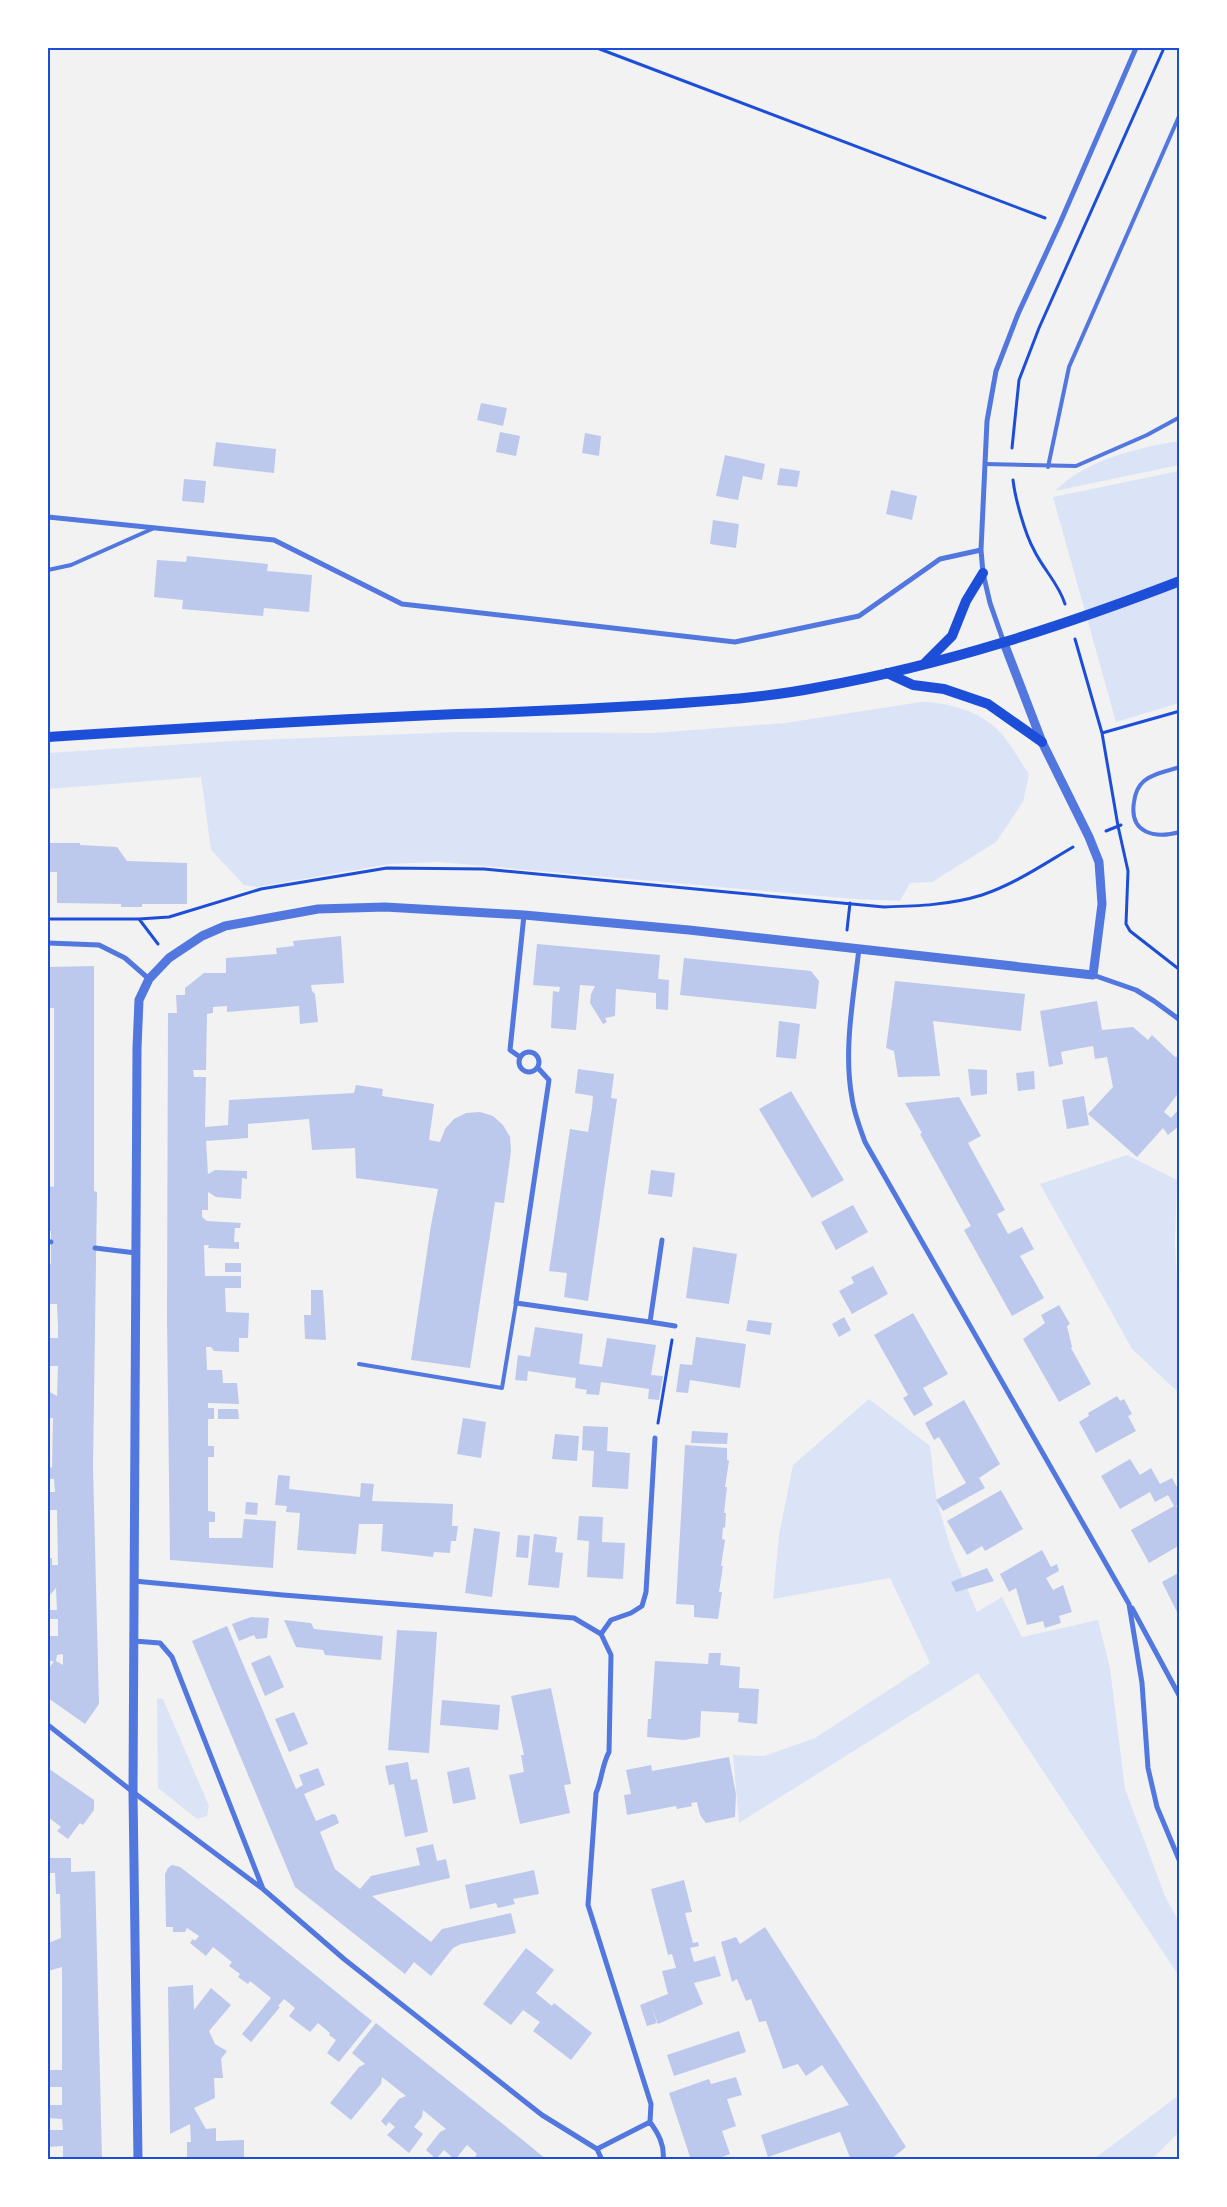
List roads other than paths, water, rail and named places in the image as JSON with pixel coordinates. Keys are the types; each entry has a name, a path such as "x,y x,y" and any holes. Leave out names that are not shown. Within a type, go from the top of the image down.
{"main road":[{"path":"924,664 952,636 966,601 983,573"},
{"path":"48,737 339,719 566,710 728,700 818,688 887,673 1004,643 1098,612 1180,581"},
{"path":"887,673 913,685 944,689 988,704 1042,742"}],"street":[{"path":"1093,975 1102,904 1099,862 1089,837 1042,742 1004,643 990,603 983,573 981,550 988,421 996,371 1018,314 1136,48"},
{"path":"48,517 274,540 402,604 735,642 859,616 908,584 940,559 981,550"},
{"path":"138,2160 133,1792 137,1048 140,1000 149,979 170,958 202,936 225,926 318,909 385,907 524,915 859,948 1093,975 1136,990 1180,1020"},
{"path":"520,1057 510,1050 524,915"},
{"path":"48,943 99,945 125,958 149,979"},
{"path":"859,948 849,1042 850,1078 852,1098 865,1142 1129,1604 1180,1697"},
{"path":"532,1051 538,1055 540,1062 538,1068 533,1072 526,1072 521,1069 518,1063 520,1057 525,1052 532,1051"},
{"path":"538,1068 549,1080 516,1303 675,1326"},
{"path":"650,1322 662,1240"},
{"path":"95,1248 136,1253"},
{"path":"601,1634 611,1620 631,1613 642,1606 646,1592 655,1438"},
{"path":"134,1581 574,1618 601,1634 611,1655 609,1752 604,1761 602,1780 596,1793 588,1905 651,2104 650,2122 659,2134 664,2152 663,2160"},
{"path":"1129,1604 1142,1683 1148,1768 1157,1807 1180,1862"},
{"path":"134,1642 160,1643 172,1657 263,1890"},
{"path":"48,1725 263,1890 344,1959 542,2115 597,2150 602,2160"},
{"path":"597,2150 650,2122"}],"lane":[{"path":"1048,467 1069,367 1180,114"},
{"path":"985,464 1048,467 1076,466 1147,435 1180,417"},
{"path":"48,570 71,565 152,529"},
{"path":"1180,767 1150,777 1144,781 1136,793 1132,812 1134,821 1146,832 1162,836 1180,832"},
{"path":"359,1364 502,1388 516,1303"}]}
